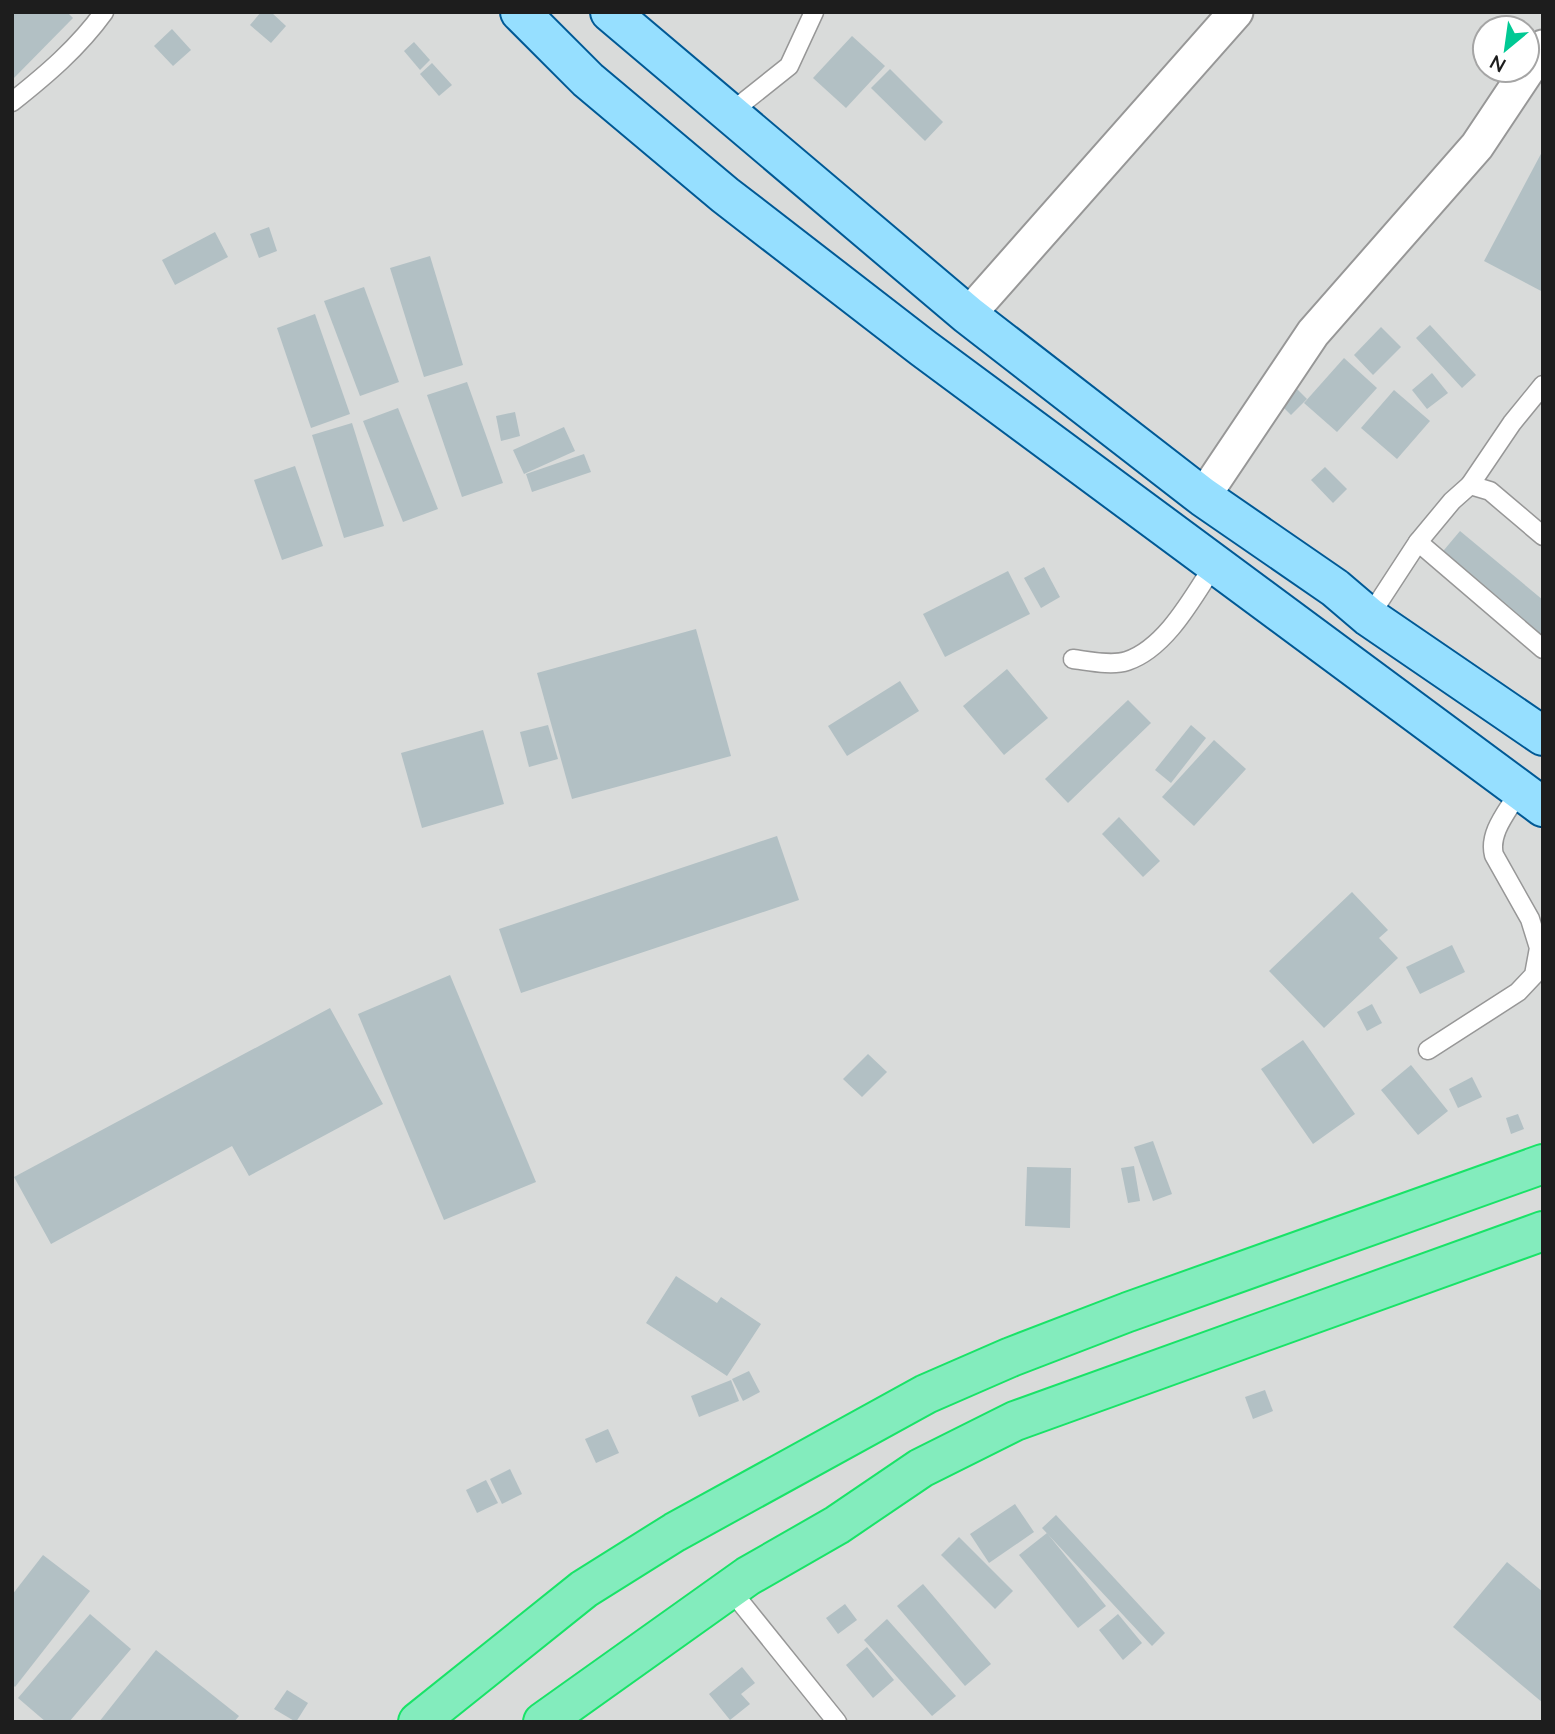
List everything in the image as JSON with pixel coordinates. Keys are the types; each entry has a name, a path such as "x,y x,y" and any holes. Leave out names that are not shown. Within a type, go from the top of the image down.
{"highway":[{"path":"418,1722 584,1589 674,1532 926,1394 1128,1312 1543,1164"},
{"path":"543,1722 730,1589 838,1525 920,1468 1015,1422 1543,1230"}],"main road":[{"path":"520,12 588,80 725,195 923,348 1532,799"},
{"path":"610,12 968,315 1203,497 1335,588 1369,617 1543,736"}],"street":[{"path":"968,315 1236,12"},
{"path":"1203,497 1313,333 1477,146 1543,47"}],"lane":[{"path":"12,102 56,66 89,33 104,12"},
{"path":"730,113 789,66 814,12"},
{"path":"1369,617 1418,542 1452,501 1470,485 1512,423 1543,385"},
{"path":"1470,485 1490,491 1543,536"},
{"path":"1418,542 1543,649"},
{"path":"1073,659 1125,662 1146,652 1177,621 1214,565"},
{"path":"1428,1050 1518,992 1534,975 1539,948 1531,919 1494,855 1491,845 1495,833 1532,799"},
{"path":"730,1589 837,1722"}],"shaded area":[{"path":"12,12 1543,12 1543,1722 12,1722"}],"building":[{"path":"12,12 67,12 73,18 12,80"},
{"path":"261,12 271,12 286,26 271,43 250,25"},
{"path":"172,29 191,50 173,66 154,46"},
{"path":"852,36 885,66 846,108 813,78"},
{"path":"414,42 430,60 420,70 404,51"},
{"path":"432,63 452,85 439,96 420,74"},
{"path":"890,69 943,122 925,141 871,88"},
{"path":"1543,150 1543,292 1484,261"},
{"path":"269,227 277,251 259,258 250,234"},
{"path":"215,232 228,257 175,285 162,260"},
{"path":"430,256 463,365 424,377 390,268"},
{"path":"364,287 399,382 360,396 324,301"},
{"path":"315,314 350,414 311,428 277,328"},
{"path":"1430,325 1476,375 1462,388 1416,338"},
{"path":"1381,327 1401,347 1373,375 1354,355"},
{"path":"1344,358 1377,388 1337,432 1304,403"},
{"path":"1432,373 1448,393 1427,409 1412,390"},
{"path":"467,382 503,483 462,497 427,395"},
{"path":"1292,384 1307,399 1291,415 1276,400"},
{"path":"1394,390 1430,421 1397,459 1361,428"},
{"path":"398,408 438,509 403,522 363,421"},
{"path":"515,412 520,436 501,441 496,416"},
{"path":"352,423 384,526 344,538 312,435"},
{"path":"564,427 575,451 524,474 513,450"},
{"path":"584,454 591,472 532,492 526,474"},
{"path":"295,466 323,546 282,560 254,480"},
{"path":"1325,467 1347,489 1333,503 1311,480"},
{"path":"1460,531 1543,600 1543,643 1439,556"},
{"path":"1044,567 1060,597 1041,608 1024,578"},
{"path":"1008,571 1030,614 945,657 923,614"},
{"path":"696,629 731,756 572,799 537,673"},
{"path":"1007,669 1048,718 1004,755 963,706"},
{"path":"900,681 919,711 847,756 828,726"},
{"path":"1128,700 1151,723 1068,803 1045,779"},
{"path":"548,725 558,759 529,767 520,732"},
{"path":"1191,725 1206,738 1171,783 1155,770"},
{"path":"483,730 504,804 422,828 401,753"},
{"path":"1214,740 1246,769 1194,826 1162,797"},
{"path":"1119,817 1160,861 1143,877 1102,834"},
{"path":"777,836 799,900 521,993 499,929"},
{"path":"1352,892 1388,930 1379,938 1398,958 1324,1028 1269,971"},
{"path":"1452,945 1465,972 1420,994 1406,967"},
{"path":"450,975 536,1182 444,1220 358,1014"},
{"path":"1372,1004 1382,1023 1367,1031 1357,1012"},
{"path":"330,1008 383,1104 249,1176 232,1146 51,1244 14,1177"},
{"path":"1303,1040 1355,1114 1313,1144 1261,1069"},
{"path":"868,1054 887,1072 862,1097 843,1079"},
{"path":"1411,1065 1448,1111 1418,1135 1381,1090"},
{"path":"1472,1077 1482,1097 1458,1108 1449,1089"},
{"path":"1518,1114 1524,1129 1511,1134 1506,1118"},
{"path":"1153,1141 1172,1194 1153,1201 1134,1147"},
{"path":"1134,1166 1140,1201 1128,1203 1121,1168"},
{"path":"1027,1167 1071,1168 1070,1228 1025,1226"},
{"path":"676,1276 717,1303 721,1297 761,1324 727,1376 646,1323"},
{"path":"749,1371 760,1392 743,1401 732,1379"},
{"path":"731,1380 739,1401 699,1417 691,1396"},
{"path":"1265,1390 1273,1411 1253,1419 1245,1397"},
{"path":"608,1429 619,1453 596,1463 585,1439"},
{"path":"510,1469 522,1494 502,1504 490,1479"},
{"path":"486,1480 498,1503 477,1513 466,1490"},
{"path":"1015,1504 1034,1532 989,1563 970,1534"},
{"path":"1056,1515 1165,1633 1152,1646 1042,1528"},
{"path":"1047,1533 1106,1606 1078,1628 1019,1555"},
{"path":"959,1537 1013,1591 995,1609 941,1555"},
{"path":"43,1555 90,1591 15,1687 12,1684 12,1595"},
{"path":"1507,1562 1543,1592 1543,1703 1453,1627"},
{"path":"923,1584 991,1664 965,1686 897,1606"},
{"path":"845,1604 857,1620 838,1634 826,1618"},
{"path":"90,1614 131,1649 69,1722 46,1722 18,1698"},
{"path":"1118,1614 1142,1643 1123,1660 1099,1630"},
{"path":"887,1619 956,1696 932,1716 864,1640"},
{"path":"867,1647 894,1680 873,1698 846,1665"},
{"path":"156,1650 239,1716 234,1722 99,1722"},
{"path":"742,1667 755,1683 741,1694 750,1704 730,1720 709,1694"},
{"path":"287,1690 308,1703 296,1722 274,1709"}]}
